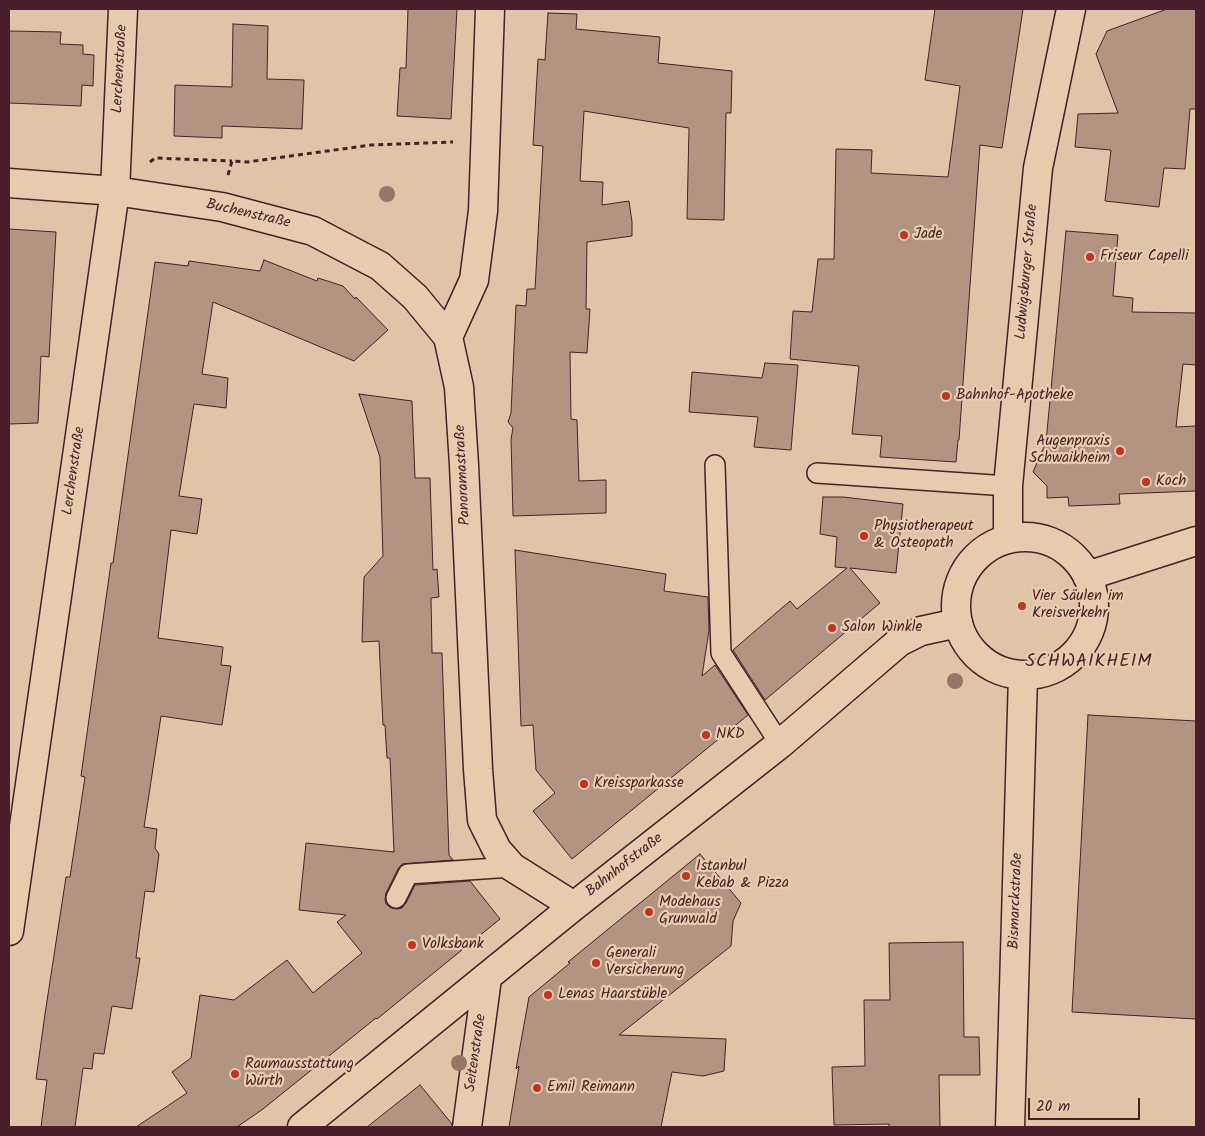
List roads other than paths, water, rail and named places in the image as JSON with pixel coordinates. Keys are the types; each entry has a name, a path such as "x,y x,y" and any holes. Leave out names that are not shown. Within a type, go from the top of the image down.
{"street":[{"name":"Lerchenstraße","path":"9,931 115,191 123,9"},
{"path":"448,337 474,280 483,211 490,9"},
{"name":"Ludwigsburger Straße","path":"1008,538 1008,486 1038,168 1071,9"},
{"name":"Buchenstraße","path":"9,183 115,191 222,207 314,231 380,266 415,297 448,337"},
{"name":"Panoramastraße","path":"448,337 459,387 482,820 497,850 512,867 574,906"},
{"path":"1032,537 1051,542 1072,556 1081,565 1087,576 1094,600 1094,614 1085,640 1077,651 1061,665 1043,673 1024,676 1001,671 981,659 966,642 958,623 956,596 967,568 987,548 1008,538 1032,537"},
{"path":"1087,576 1196,542"},
{"name":"Bahnhofstraße","path":"302,1127 574,906 780,744 899,642 920,631 958,623"},
{"name":"Bismarckstraße","path":"1010,1127 1024,676"},
{"name":"Seitenstraße","path":"467,1127 487,978"}],"lane":[{"path":"715,465 721,652 780,744"},
{"path":"818,473 1008,486"},
{"path":"396,898 408,874 512,867"}],"place":[{"name":"Jade","path":"904,235"},
{"name":"Friseur Capelli","path":"1090,257"},
{"name":"Bahnhof-Apotheke","path":"946,396"},
{"name":"Augenpraxis Schwaikheim","path":"1120,451"},
{"name":"Koch","path":"1146,482"},
{"name":"Physiotherapeut & Osteopath","path":"864,536"},
{"name":"Vier Säulen im Kreisverkehr","path":"1022,606"},
{"name":"Salon Winkle","path":"832,628"},
{"name":"NKD","path":"706,735"},
{"name":"Kreissparkasse","path":"584,784"},
{"name":"Istanbul Kebab & Pizza","path":"686,876"},
{"name":"Modehaus Grunwald","path":"649,912"},
{"name":"Volksbank","path":"412,945"},
{"name":"Generali Versicherung","path":"596,963"},
{"name":"Lenas Haarstüble","path":"548,995"},
{"name":"Raumausstattung Würth","path":"235,1074"},
{"name":"Emil Reimann","path":"537,1088"}],"district":[{"name":"SCHWAIKHEIM","path":"1089,663"}]}
